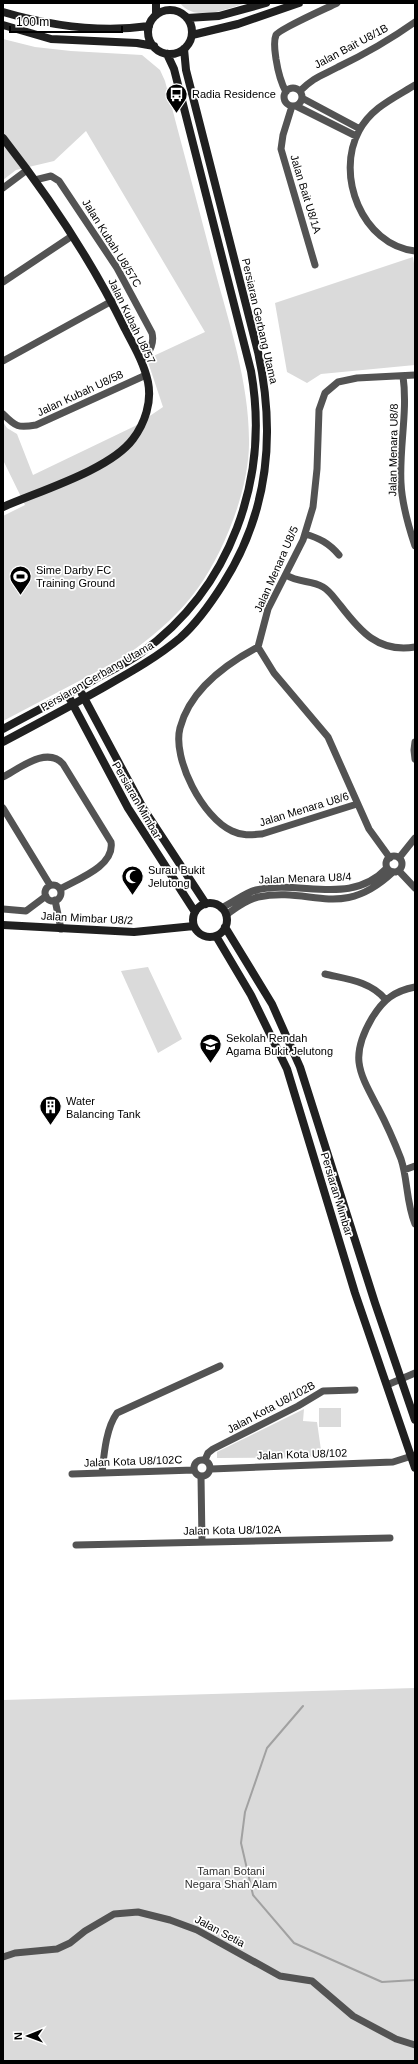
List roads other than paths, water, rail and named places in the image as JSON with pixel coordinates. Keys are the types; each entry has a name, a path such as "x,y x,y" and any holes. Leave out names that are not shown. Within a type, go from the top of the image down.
{"street":[{"path":"156,3 156,15"},
{"path":"187,18 235,13 266,3"},
{"path":"192,35 238,24 299,3"},
{"path":"337,3 310,18 284,27 276,34 274,47 278,73 286,92 284,97 286,102 356,136"},
{"path":"3,25 51,39 137,43 154,46 167,54 176,53 184,49 192,35 190,23 187,18 171,6 156,15 149,26 150,40 154,46"},
{"path":"3,12 58,26 107,29 149,26"},
{"name":"Jalan Bait U8/1B","path":"301,95 314,78 356,58 415,22"},
{"name":"Persiaran Gerbang Utama","path":"3,742 155,657 181,637 206,609 229,574 247,539 256,513 267,462 268,411 261,365 186,70 184,49"},
{"name":"Persiaran Gerbang Utama","path":"3,729 130,660 150,646 182,617 213,579 228,550 241,517 253,472 255,421 250,371 174,69 167,54"},
{"path":"415,85 374,110 356,136 351,158 351,182 360,211 381,236 405,250 415,251"},
{"path":"286,92 295,88 301,95 360,129"},
{"path":"294,106 300,104 301,95"},
{"name":"Jalan Bait U8/1A","path":"294,106 281,149 316,265"},
{"name":"Jalan Kubah U8/57","path":"3,138 35,180 112,301 142,363 148,383 149,403 143,424 133,439 120,453 93,469 3,507"},
{"path":"3,188 27,170"},
{"name":"Jalan Kubah U8/57C","path":"35,180 51,176 59,181 117,268 154,339 150,350 142,363"},
{"path":"3,282 72,236"},
{"path":"3,361 112,301"},
{"name":"Jalan Kubah U8/58","path":"3,414 13,424 20,427 36,425 146,375"},
{"name":"Jalan Menara U8/8","path":"403,376 405,408 401,482 403,506 415,546"},
{"name":"Jalan Menara U8/5","path":"258,647 268,609 305,534 315,492 318,410 325,393 338,382 357,378 415,376"},
{"path":"305,534 323,540 332,546 339,555"},
{"path":"286,574 300,582 324,588 358,628 381,644 399,648 415,647"},
{"path":"258,647 274,673 328,737 339,758 357,804 369,829 390,858"},
{"name":"Jalan Menara U8/6","path":"258,647 228,666 210,681 194,700 183,718 178,737 178,748 185,772 202,801 213,817 222,825 231,831 251,836 262,834 357,804"},
{"name":"Persiaran Mimbar","path":"78,688 143,808 206,904"},
{"name":"Persiaran Mimbar","path":"67,694 128,808 195,912"},
{"path":"415,742 415,759"},
{"path":"3,777 38,759 49,756 55,757 63,764 111,842 111,852 105,862 60,888"},
{"path":"3,808 50,885"},
{"path":"399,858 415,838"},
{"path":"390,858 399,858"},
{"path":"390,858 387,861 393,870 415,888"},
{"path":"393,870 402,865 399,858"},
{"name":"Jalan Menara U8/4","path":"223,912 257,889 344,889 362,886 393,870"},
{"path":"50,885 57,885 60,888 60,896 55,900 49,900 46,896 46,888 50,885"},
{"path":"3,909 26,911 46,896"},
{"path":"55,900 61,929"},
{"path":"206,904 217,905 223,912 225,927 216,936 206,937 197,931 194,926 193,917 195,912 206,904"},
{"name":"Jalan Mimbar U8/2","path":"3,925 134,932 194,926"},
{"name":"Persiaran Mimbar","path":"225,927 272,1004 300,1067 375,1303 415,1420"},
{"name":"Persiaran Mimbar","path":"216,936 251,995 287,1069 355,1293 413,1456 415,1468"},
{"path":"325,974 367,985 386,999"},
{"path":"415,987 399,992 386,999 372,1018 362,1039 359,1053 359,1066 363,1080 386,1123 404,1170 406,1197 415,1224"},
{"path":"404,1170 415,1166"},
{"path":"102,1473 104,1453 113,1418 117,1413 220,1366"},
{"path":"387,1385 415,1374"},
{"name":"Jalan Kota U8/102B","path":"205,1460 208,1453 213,1449 298,1406 323,1391 354,1390"},
{"name":"Jalan Kota U8/102","path":"211,1469 393,1462 413,1456"},
{"path":"201,1476 206,1475 211,1469 210,1464 205,1460 200,1460 196,1463 194,1470 201,1476 202,1542"},
{"name":"Jalan Kota U8/102C","path":"72,1474 194,1470"},
{"name":"Jalan Kota U8/102A","path":"76,1545 390,1538"},
{"name":"Jalan Setia","path":"3,1957 15,1953 57,1949 70,1943 85,1931 114,1914 138,1912 170,1920 197,1930 280,1976 312,1981 353,2016 396,2039 415,2045"}],"waterway":[{"path":"303,1706 267,1748 245,1812 241,1843 253,1895 294,1943 382,1982 415,1980"}],"place":[{"name":"Radia Residence","path":"176,114"},
{"name":"Sime Darby FC Training Ground","path":"21,596"},
{"name":"Surau Bukit Jelutong","path":"133,896"},
{"name":"Sekolah Rendah Agama Bukit Jelutong","path":"211,1064"},
{"name":"Water Balancing Tank","path":"51,1126"}],"park label":[{"name":"Taman Botani Negara Shah Alam","path":"231,1877"}]}
